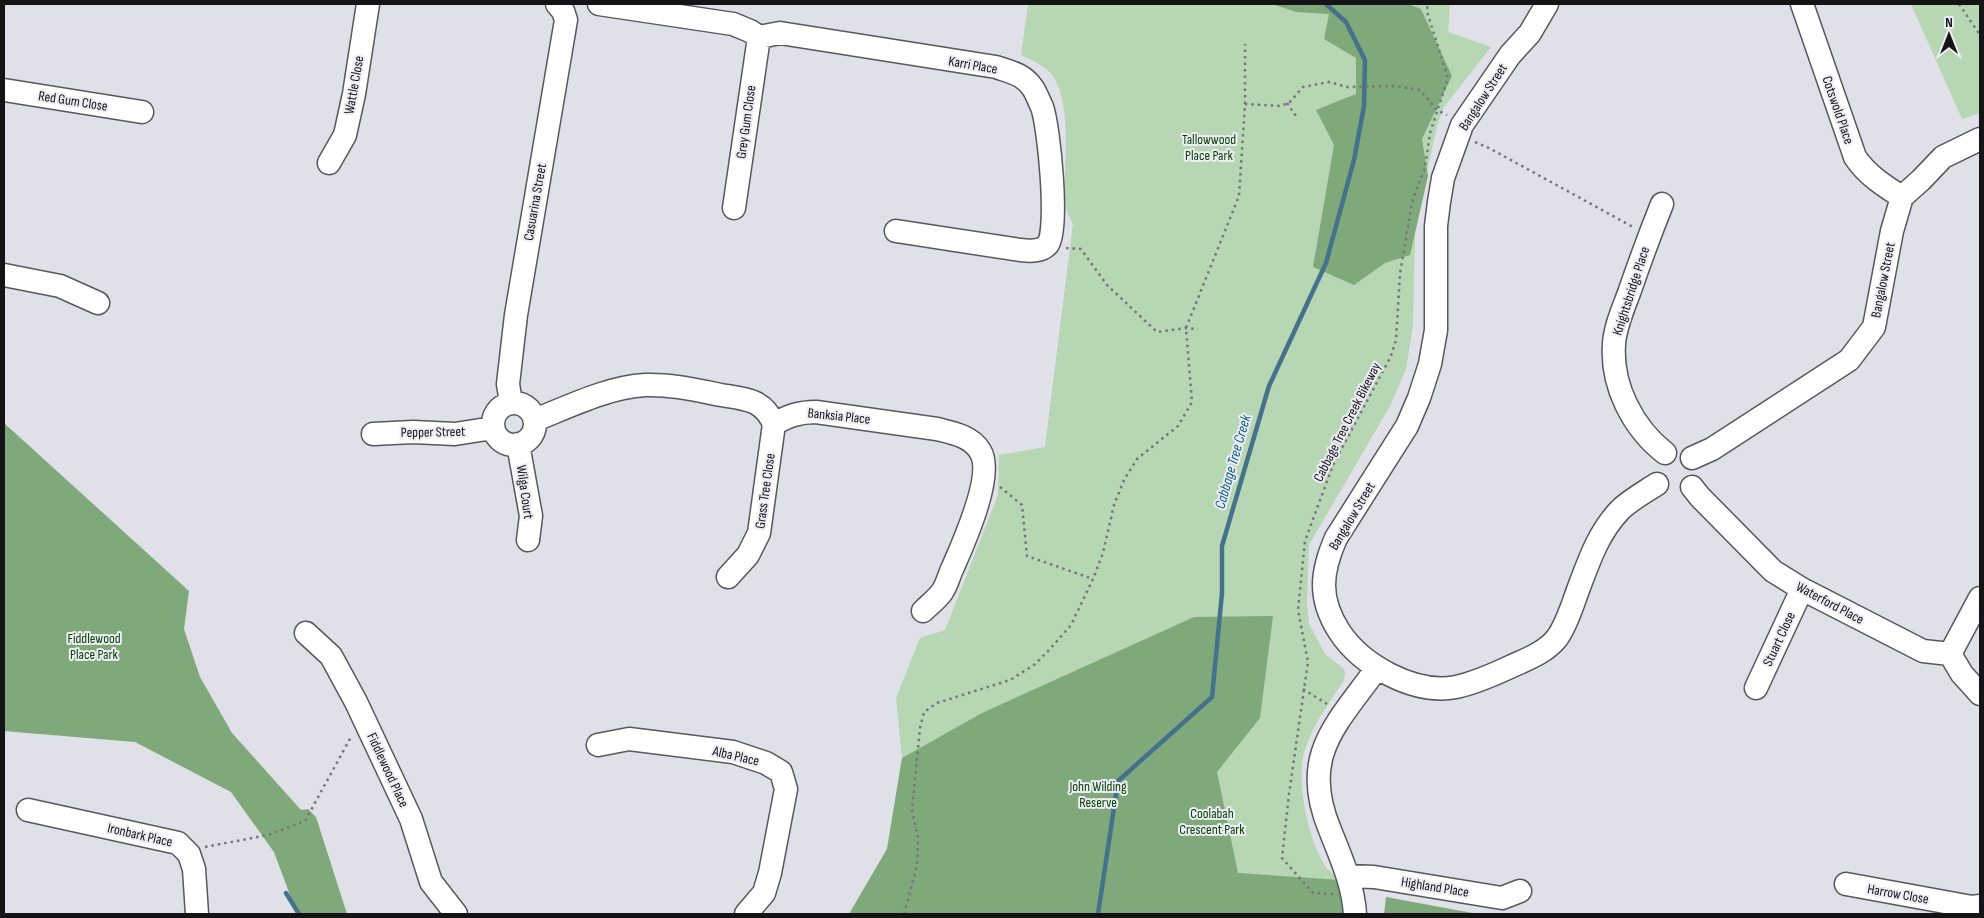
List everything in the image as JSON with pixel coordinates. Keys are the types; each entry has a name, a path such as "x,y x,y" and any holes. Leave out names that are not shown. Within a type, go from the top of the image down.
{"street":[{"name":"Wattle Close","path":"330,163 345,135 354,94 368,4"},
{"path":"561,12 598,4 733,24 759,37"},
{"name":"Bangalow Street","path":"1547,4 1530,33 1510,55 1462,125 1444,178 1439,202 1436,226 1436,330 1427,372 1419,398 1407,426 1336,538 1324,568 1324,594 1334,623 1342,636 1377,668 1394,678 1413,684 1446,688 1457,687 1500,672 1540,653 1556,639 1566,622 1593,549 1605,527 1621,509 1657,484"},
{"name":"Cotswold Place","path":"1802,4 1855,157 1862,168 1902,197"},
{"name":"Casuarina Street","path":"511,403 508,384 516,315 561,12"},
{"name":"Karri Place","path":"759,37 780,33 829,40 996,67 1020,75 1032,87 1042,108 1047,136 1052,169 1052,224 1051,238 1047,246"},
{"name":"Grey Gum Close","path":"734,208 759,37"},
{"name":"Red Gum Close","path":"4,90 142,112"},
{"path":"1902,197 1943,157 1980,139"},
{"name":"Bangalow Street","path":"1692,458 1712,449 1849,360 1874,326 1892,231 1902,197"},
{"name":"Knightsbridge Place","path":"1662,204 1621,316 1614,344 1615,366 1620,394 1646,435 1666,453"},
{"path":"896,231 1020,250 1037,251 1047,246"},
{"path":"4,275 60,286 98,303"},
{"path":"535,420 581,401 624,389 642,385 662,385 732,397 760,404 769,412 774,424"},
{"path":"511,403 522,404 535,420 531,436 528,440 518,444 502,442 493,428 495,414 502,407 511,403"},
{"name":"Banksia Place","path":"774,424 802,412 816,412 938,429 973,441 982,453 984,465 972,524 942,592 923,611"},
{"name":"Grass Tree Close","path":"728,577 748,555 759,533 774,424"},
{"name":"Pepper Street","path":"373,434 413,432 455,434 493,428"},
{"name":"Wilga Court","path":"518,444 531,516 528,540"},
{"path":"1680,451 1692,458 1698,470 1696,482 1692,488 1673,495 1667,493 1657,484 1654,470 1660,458 1666,453 1680,451"},
{"name":"Waterford Place","path":"1692,488 1773,571 1802,589 1923,651 1950,654"},
{"name":"Stuart Close","path":"1756,688 1802,589"},
{"path":"1980,598 1950,654 1962,674 1980,694"},
{"name":"Fiddlewood Place","path":"306,632 331,656 411,819 431,882 456,914"},
{"path":"1352,895 1322,811 1318,775 1321,754 1328,735 1377,668"},
{"name":"Alba Place","path":"598,746 629,739 733,752 766,763 781,772 786,789 770,873 764,893 746,914"},
{"name":"Ironbark Place","path":"28,810 178,843 189,854 194,869 197,914"},
{"name":"Highland Place","path":"1352,895 1374,877 1502,898 1520,891"},
{"name":"Harrow Close","path":"1846,884 1972,907 1980,906"}],"path":[{"name":"Cabbage Tree Creek Bikeway","path":"1352,895 1313,893 1282,858 1288,794 1308,662 1298,610 1305,541 1333,465 1391,356 1396,340 1400,274 1412,202 1424,167 1430,133 1448,78 1428,15 1427,4"},
{"path":"1958,4 1980,35"},
{"path":"904,914 917,866 918,838 912,810 920,728 924,712 938,703 1010,680 1034,665 1071,625 1094,579 1103,553 1114,506 1124,480 1137,458 1178,426 1192,402 1186,328 1239,196 1245,104 1245,44"},
{"path":"1245,104 1280,106 1287,103 1303,87 1329,82 1347,87 1396,86 1420,90 1437,110"},
{"path":"1287,103 1298,119"},
{"path":"1469,139 1489,148 1649,236"},
{"path":"1047,246 1081,249 1107,285 1158,332 1198,328"},
{"path":"981,483 1001,487 1022,505 1027,556 1094,579"},
{"path":"1303,689 1332,707"},
{"path":"189,854 198,849 268,835 305,821 346,744 364,720"}],"green space":[{"name":"Tallowwood Place Park","path":"1028,4 1450,4 1448,32 1491,47 1444,107 1437,126 1415,234 1413,326 1406,369 1390,406 1309,545 1307,604 1309,624 1325,654 1343,668 1345,673 1344,680 1308,740 1302,762 1302,792 1308,824 1318,853 1325,866 1340,880 849,914 887,849 902,758 896,698 920,638 945,630 998,495 999,455 1045,447 1073,224 1067,212 1065,200 1066,138 1062,98 1050,72 1021,55"},
{"path":"1272,4 1408,4 1421,9 1452,76 1422,139 1428,176 1410,255 1385,263 1354,285 1313,267 1334,145 1316,110 1356,94 1356,58 1324,39 1329,14 1296,12"},
{"path":"1911,4 1980,4 1980,113 1962,119"},
{"name":"Fiddlewood Place Park","path":"4,423 189,591 184,629 200,677 232,733 301,810 308,809 316,817 347,914 297,914 274,852 231,792 135,742 4,731"},
{"name":"John Wilding Reserve","path":"1273,616 1260,718 1217,772 1238,873 1340,880 1349,914 849,914 887,849 902,758 982,713 1194,617"},
{"path":"1386,897 1478,914 1384,914"}],"waterway":[{"name":"Cabbage Tree Creek","path":"1098,914 1118,781 1212,697 1222,593 1222,546 1269,386 1326,263 1354,160 1364,106 1365,60 1346,22 1326,4"},
{"path":"286,893 299,914"}],"park label":[{"name":"Coolabah Crescent Park","path":"1212,822"}]}
